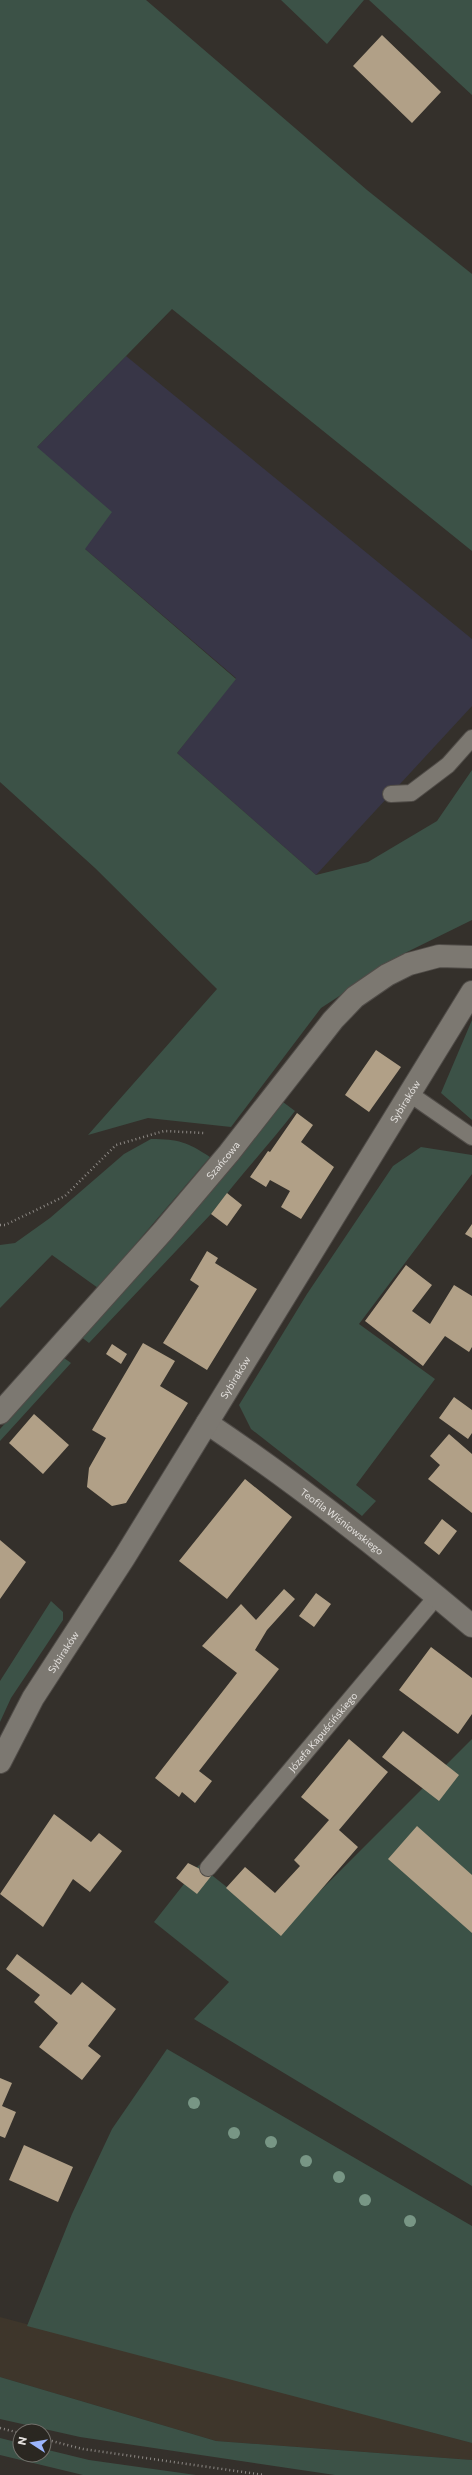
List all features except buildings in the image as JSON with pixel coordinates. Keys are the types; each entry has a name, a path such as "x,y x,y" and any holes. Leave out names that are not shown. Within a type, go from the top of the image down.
{"street":[{"name":"Szańcowa","path":"0,1412 163,1231 229,1153 333,1020 355,997 387,975 409,964 439,956 472,957"},
{"name":"Sybiraków","path":"0,1762 33,1698 207,1423 472,992"},
{"name":"Teofila Wiśniowskiego","path":"207,1423 259,1458 437,1596 472,1626"}],"lane":[{"path":"391,794 411,793 448,765 472,738"},
{"path":"410,1094 472,1137"},
{"name":"Józefa Kapuścińskiego","path":"208,1868 437,1596"}],"path":[{"path":"0,1225 5,1225 65,1196 116,1145 164,1131 206,1133 229,1153"},
{"path":"0,2428 12,2431"},
{"path":"52,2441 83,2449 264,2475"}],"shaded area":[{"path":"126,356 472,639 472,706 316,875 177,753 236,678 85,549 37,447"},
{"path":"0,2317 472,2443 472,2460 216,2441 0,2377"}],"green space":[{"path":"0,0 146,0 367,190 472,274 472,551 172,309 37,447 112,512 85,549 236,679 177,753 316,875 368,862 437,821 472,770 472,920 405,953 321,1008 231,1127 148,1118 88,1135 217,989 95,868 0,782"},
{"path":"281,0 364,0 327,44"},
{"path":"369,0 472,0 472,95"},
{"path":"472,1020 472,1120 441,1093"},
{"path":"283,1102 295,1111 211,1214 89,1343 80,1336 230,1168"},
{"path":"151,1139 182,1142 210,1157 98,1288 52,1255 0,1308 0,1245 15,1243 50,1218 124,1154"},
{"path":"421,1147 472,1155 472,1174 359,1324 435,1379 356,1485 376,1501 362,1516 251,1429 239,1405 307,1294 393,1166"},
{"path":"64,1358 71,1363 0,1441 0,1429"},
{"path":"51,1601 63,1612 63,1620 11,1698 0,1722 0,1681"},
{"path":"472,1739 472,2186 194,2019 229,1982 154,1922 199,1865 281,1930"},
{"path":"167,2049 472,2226 472,2443 27,2326 72,2214 112,2129"},
{"path":"0,2377 216,2441 472,2460 472,2475 335,2475 80,2437 52,2431 52,2423 18,2423 0,2419"},
{"path":"0,2438 12,2441 12,2458 0,2455"},
{"path":"52,2451 89,2460 196,2475 83,2475 33,2463 52,2463"}]}
